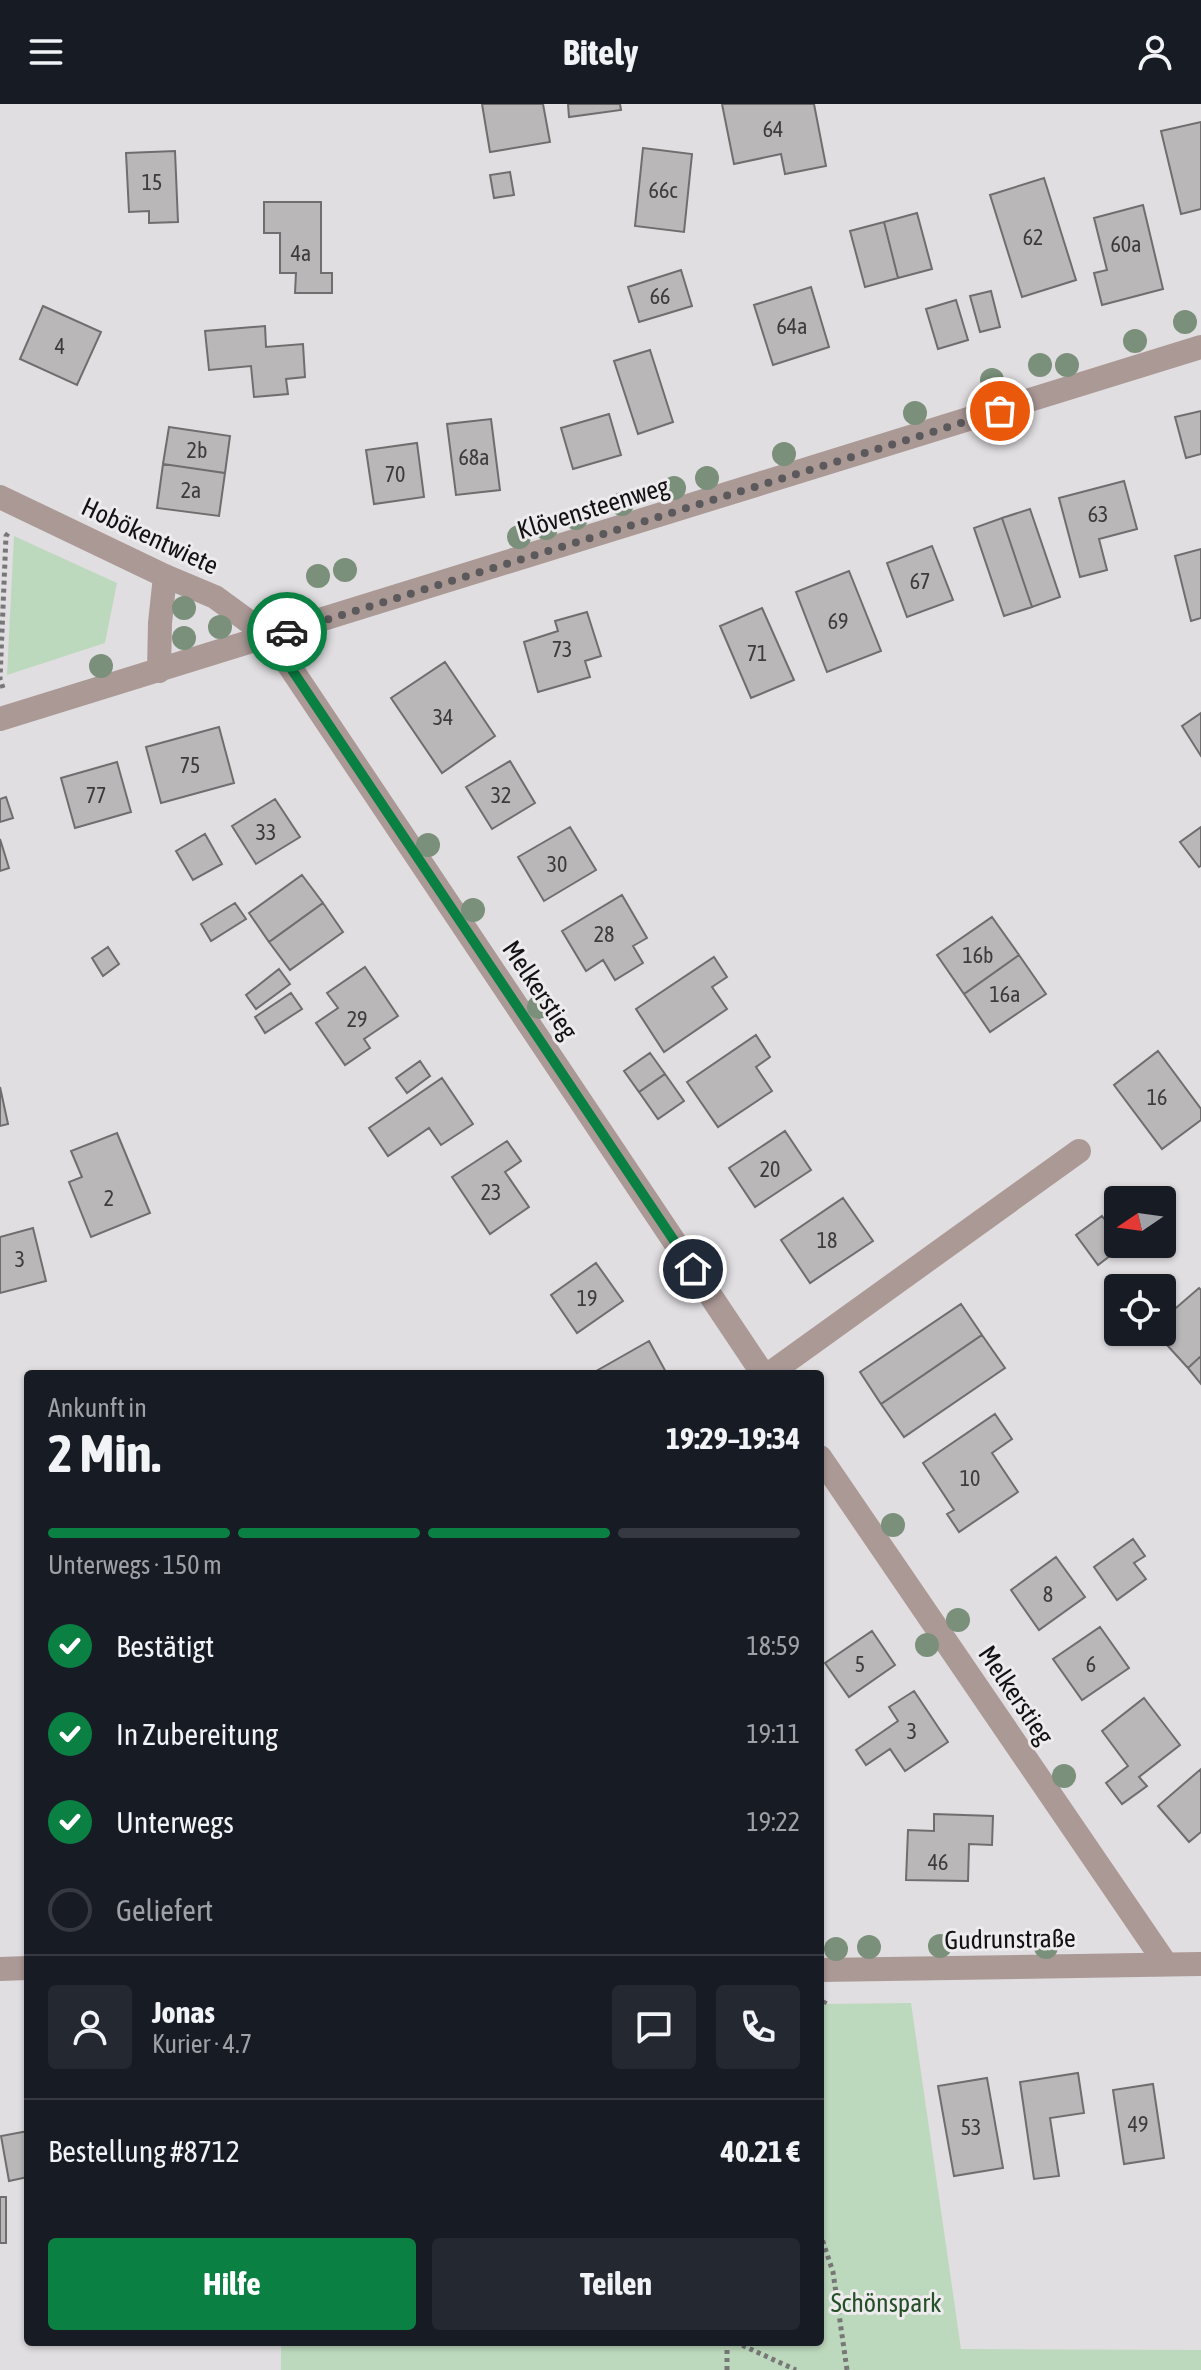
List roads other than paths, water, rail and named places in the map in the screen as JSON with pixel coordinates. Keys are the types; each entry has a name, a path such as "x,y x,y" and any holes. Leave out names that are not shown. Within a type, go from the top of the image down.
{"street":[{"name":"Klövensteenweg","path":"5,718 1201,347"},
{"name":"Hobökentwiete","path":"0,497 215,597 270,637"},
{"path":"159,671 165,576"},
{"name":"Melkerstieg","path":"270,637 760,1370"},
{"path":"775,1370 1079,1151"},
{"name":"Melkerstieg","path":"824,1463 1166,1964"},
{"name":"Gudrunstraße","path":"824,1970 1201,1964"},
{"path":"0,1969 24,1968"}],"park label":[{"name":"Schönspark","path":"886,2303"}]}
